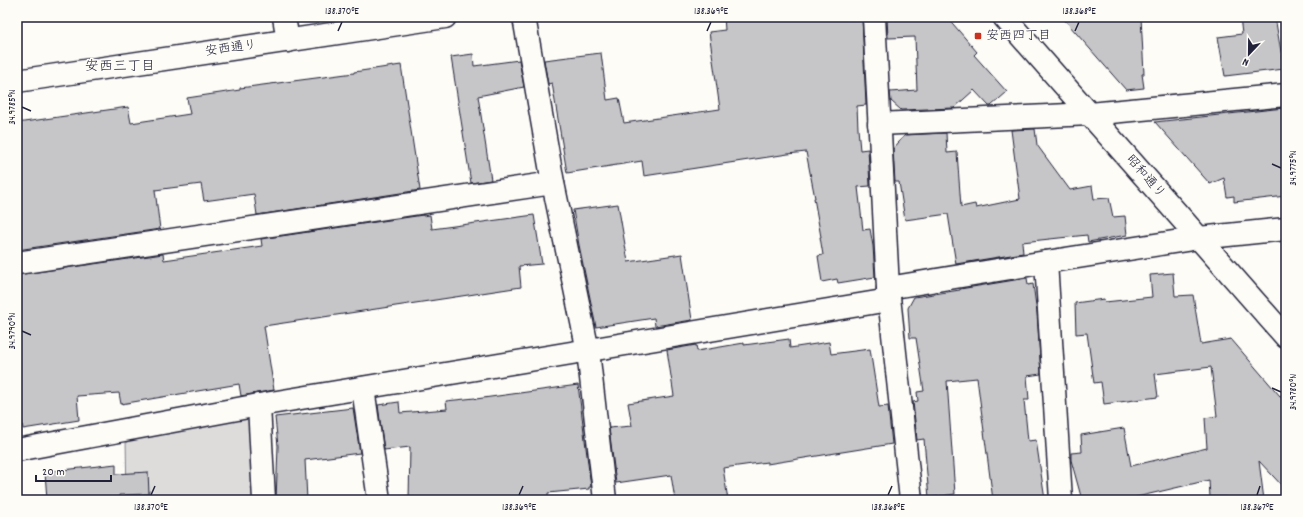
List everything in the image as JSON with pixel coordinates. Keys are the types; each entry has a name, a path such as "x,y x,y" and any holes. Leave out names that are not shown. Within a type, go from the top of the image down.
{"street":[{"path":"284,17 288,41"},
{"name":"安西通り","path":"17,81 445,17"},
{"path":"524,17 553,183 588,351 605,500"},
{"path":"874,17 889,294 911,500"},
{"name":"昭和通り","path":"1004,17 1286,337"},
{"path":"879,124 1090,114 1286,95"},
{"path":"17,263 553,183"},
{"path":"17,450 259,405 588,351 889,294 1046,262 1199,238 1286,229"},
{"path":"1046,262 1061,500"},
{"path":"363,388 379,500"},
{"path":"259,405 264,500"}],"shaded area":[{"path":"253,412 257,500 127,500 126,439"}],"building":[{"path":"724,17 862,17 866,105 857,106 858,129 860,150 868,149 870,186 858,187 863,230 870,229 873,246 875,277 838,283 837,279 822,282 818,256 823,255 821,237 806,152 644,176 642,161 567,173 552,83 548,84 544,60 601,53 607,100 619,98 624,123 720,109 709,32 725,30"},
{"path":"887,17 947,17 977,52 974,55 1007,92 991,106 989,106 974,90 954,108 901,110 891,101 890,92 917,90 915,37 888,38"},
{"path":"1062,17 1141,17 1144,74 1142,74 1144,88 1126,90"},
{"path":"1240,17 1275,17 1284,69 1225,76 1218,37 1242,34"},
{"path":"473,54 474,66 519,60 524,87 478,96 491,180 471,183 451,57"},
{"path":"401,65 420,190 257,215 254,194 204,201 201,184 155,190 160,229 17,250 17,123 128,107 131,123 190,114 187,98 240,90 240,88 354,73"},
{"path":"1284,108 1286,125 1286,196 1234,202 1234,196 1227,197 1224,178 1210,184 1155,122"},
{"path":"1035,129 1037,145 1070,190 1092,186 1094,199 1109,198 1113,217 1125,216 1127,235 1088,242 1087,235 1022,242 1023,253 956,264 948,214 905,220 899,182 895,182 893,149 905,135 946,133 947,153 957,152 961,207 975,204 976,208 1020,199 1011,130"},
{"path":"618,204 628,262 682,254 692,320 655,326 654,318 596,327 573,210"},
{"path":"430,215 432,229 534,215 542,264 519,266 521,287 264,326 274,390 241,396 239,384 121,404 119,393 77,396 79,420 23,429 17,390 17,275 163,254 164,260 262,246 261,239"},
{"path":"1173,273 1175,296 1193,295 1201,344 1231,339 1286,403 1286,490 1259,461 1264,500 1227,500 1226,497 1210,497 1209,480 1124,500 1082,500 1071,460 1071,453 1082,452 1081,435 1124,428 1131,466 1207,448 1205,418 1217,416 1211,367 1155,374 1158,397 1104,404 1101,382 1094,383 1087,333 1076,334 1075,303 1104,299 1105,302 1152,297 1150,275"},
{"path":"1027,278 1028,285 1033,284 1037,313 1041,374 1027,376 1029,400 1024,400 1028,441 1036,440 1045,500 993,500 977,378 947,381 955,494 929,498 924,439 917,440 913,402 918,401 917,392 924,391 916,338 910,338 908,308 914,297"},
{"path":"789,339 790,348 829,342 831,354 870,349 879,407 888,406 892,444 767,464 767,462 723,468 728,500 675,500 671,475 616,483 609,428 632,426 628,403 674,396 667,350 696,345 697,351 744,343 744,345"},
{"path":"578,385 591,487 589,487 589,489 548,493 548,500 409,500 410,447 384,450 378,405 399,402 400,413 447,409 446,401 476,399"},
{"path":"353,408 360,453 305,460 307,500 276,500 278,446 275,417"},
{"path":"116,464 116,474 148,472 149,494 119,495 119,500 47,500 45,472"}],"place":[{"name":"安西四丁目","path":"978,36"}],"district":[{"name":"安西三丁目","path":"120,67"}]}
